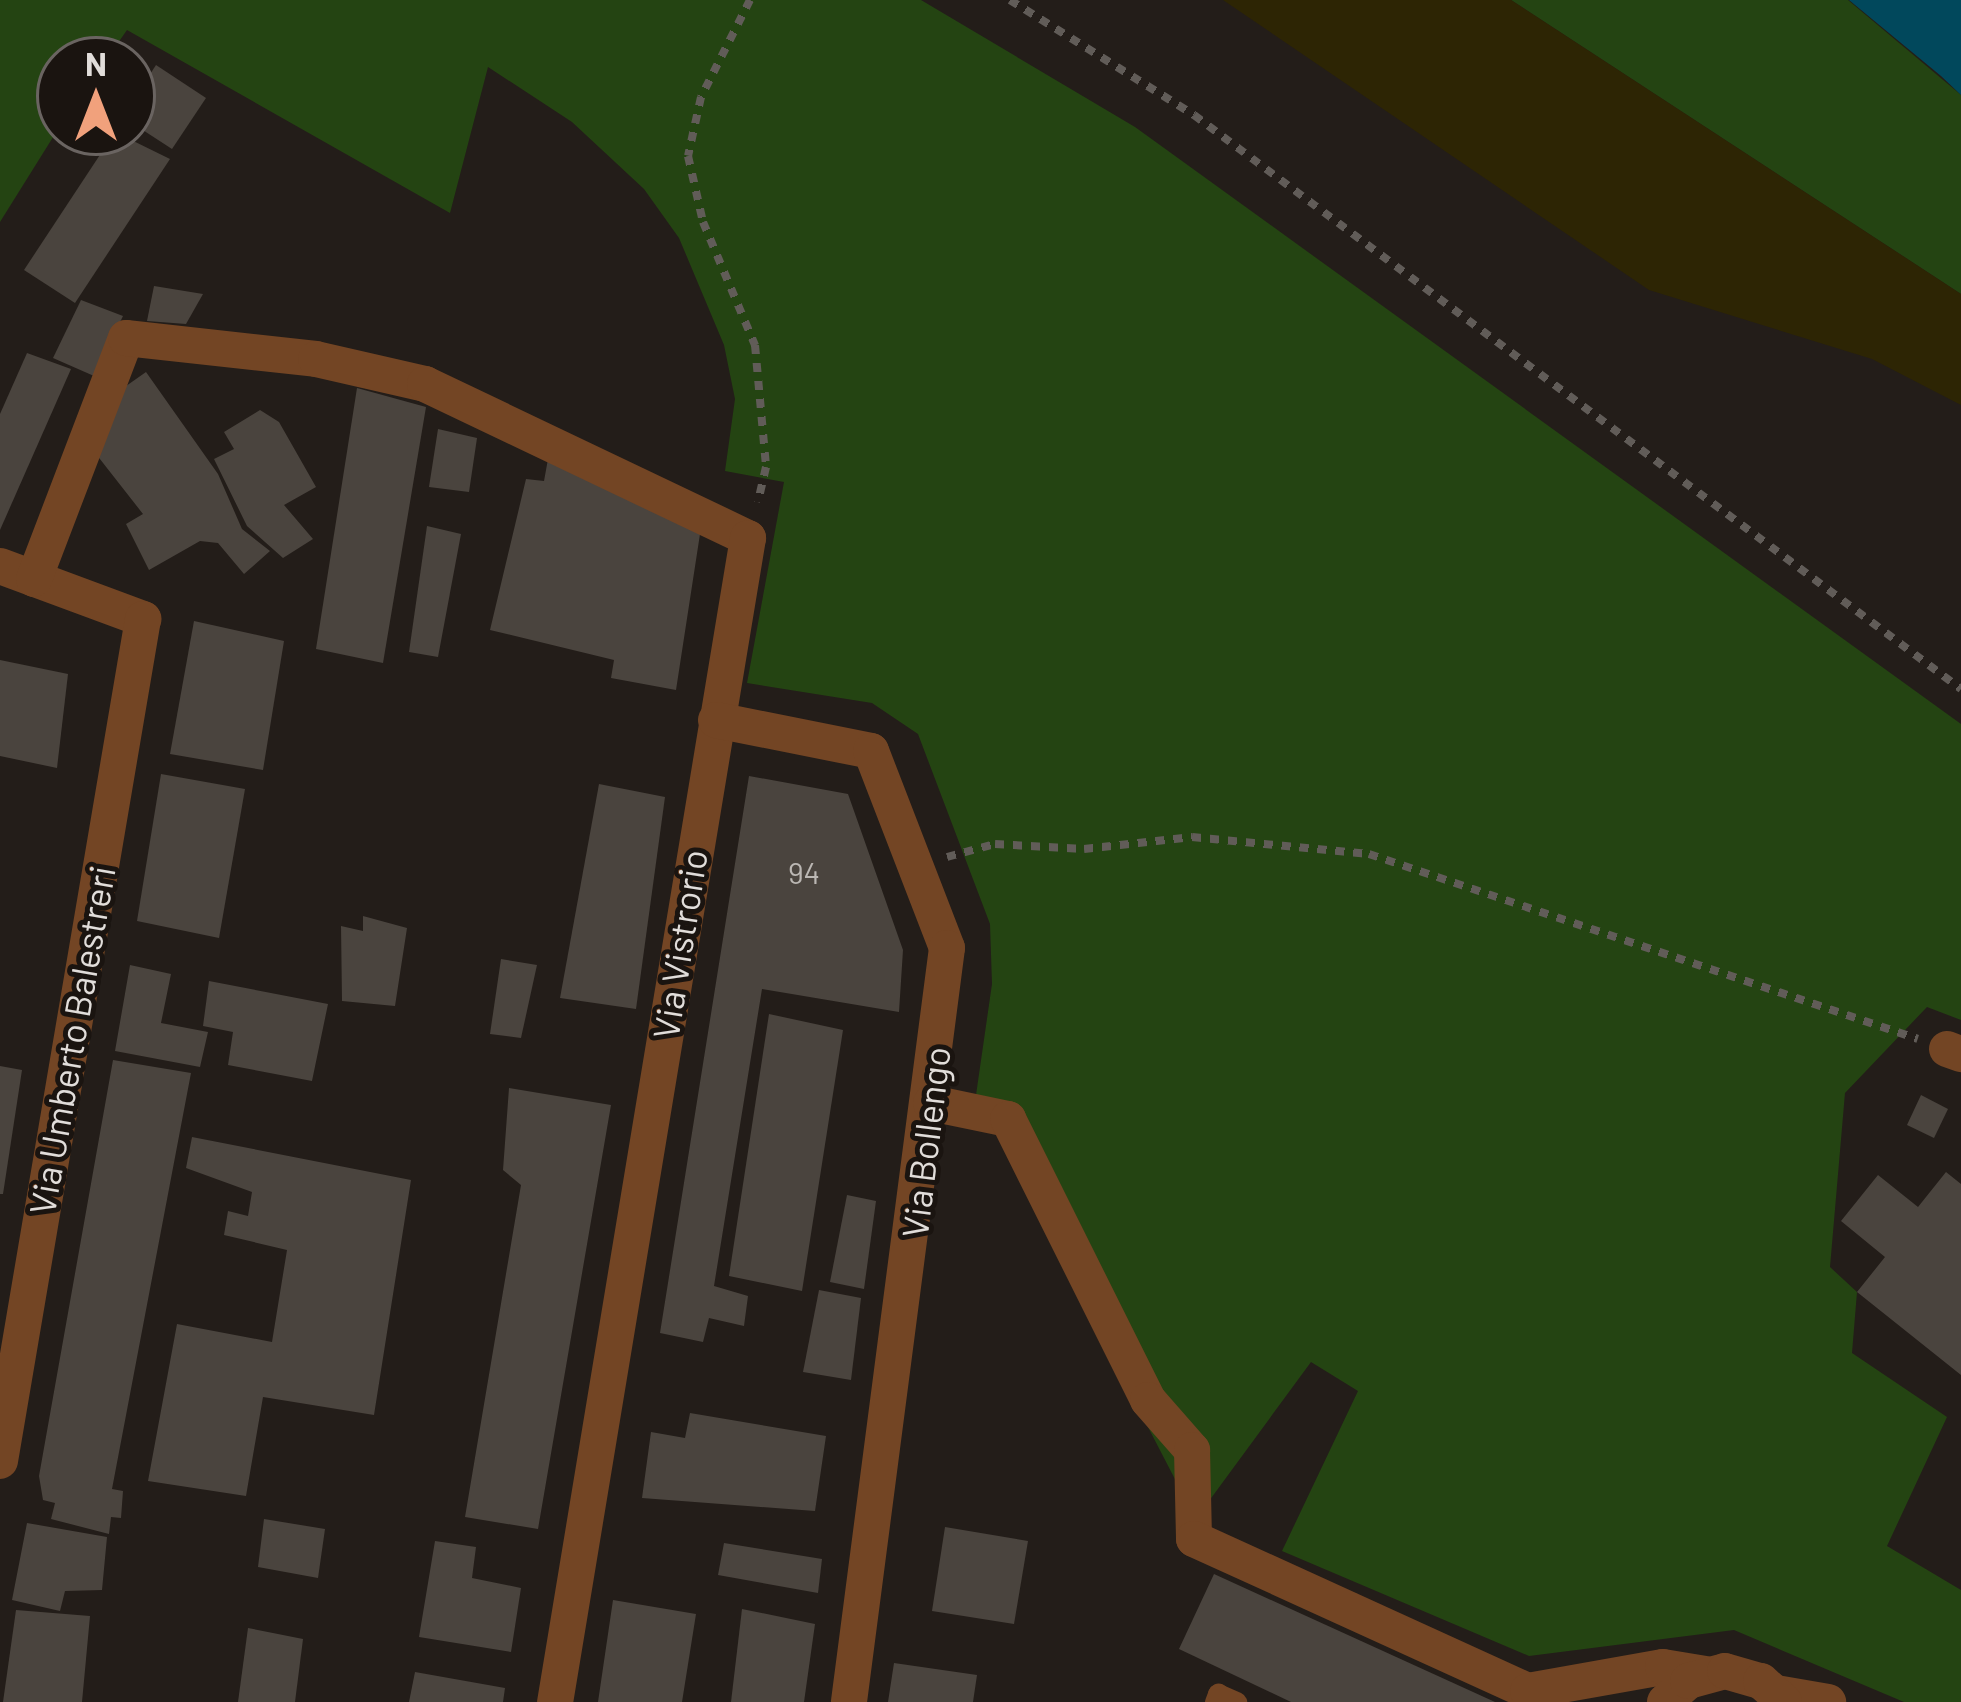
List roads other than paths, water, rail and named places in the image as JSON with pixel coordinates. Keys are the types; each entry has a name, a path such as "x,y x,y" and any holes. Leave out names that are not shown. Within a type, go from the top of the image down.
{"street":[{"name":"Via Vistrorio","path":"17,573 126,338 316,358 425,384 748,538 555,1702"},
{"name":"Via Umberto Balestreri","path":"0,1461 143,620 17,573"},
{"name":"Via Bollengo","path":"716,720 871,752 947,948 931,1102 849,1702"},
{"path":"931,1102 1008,1119 1148,1400 1192,1450 1195,1539 1542,1699 1663,1667 1743,1674 1780,1697 1828,1702"},
{"path":"1665,1702 1705,1674"}],"lane":[{"path":"1214,1702 1218,1694 1236,1702"}],"water":[{"path":"1849,0 1961,0 1961,95 1941,76"}]}
